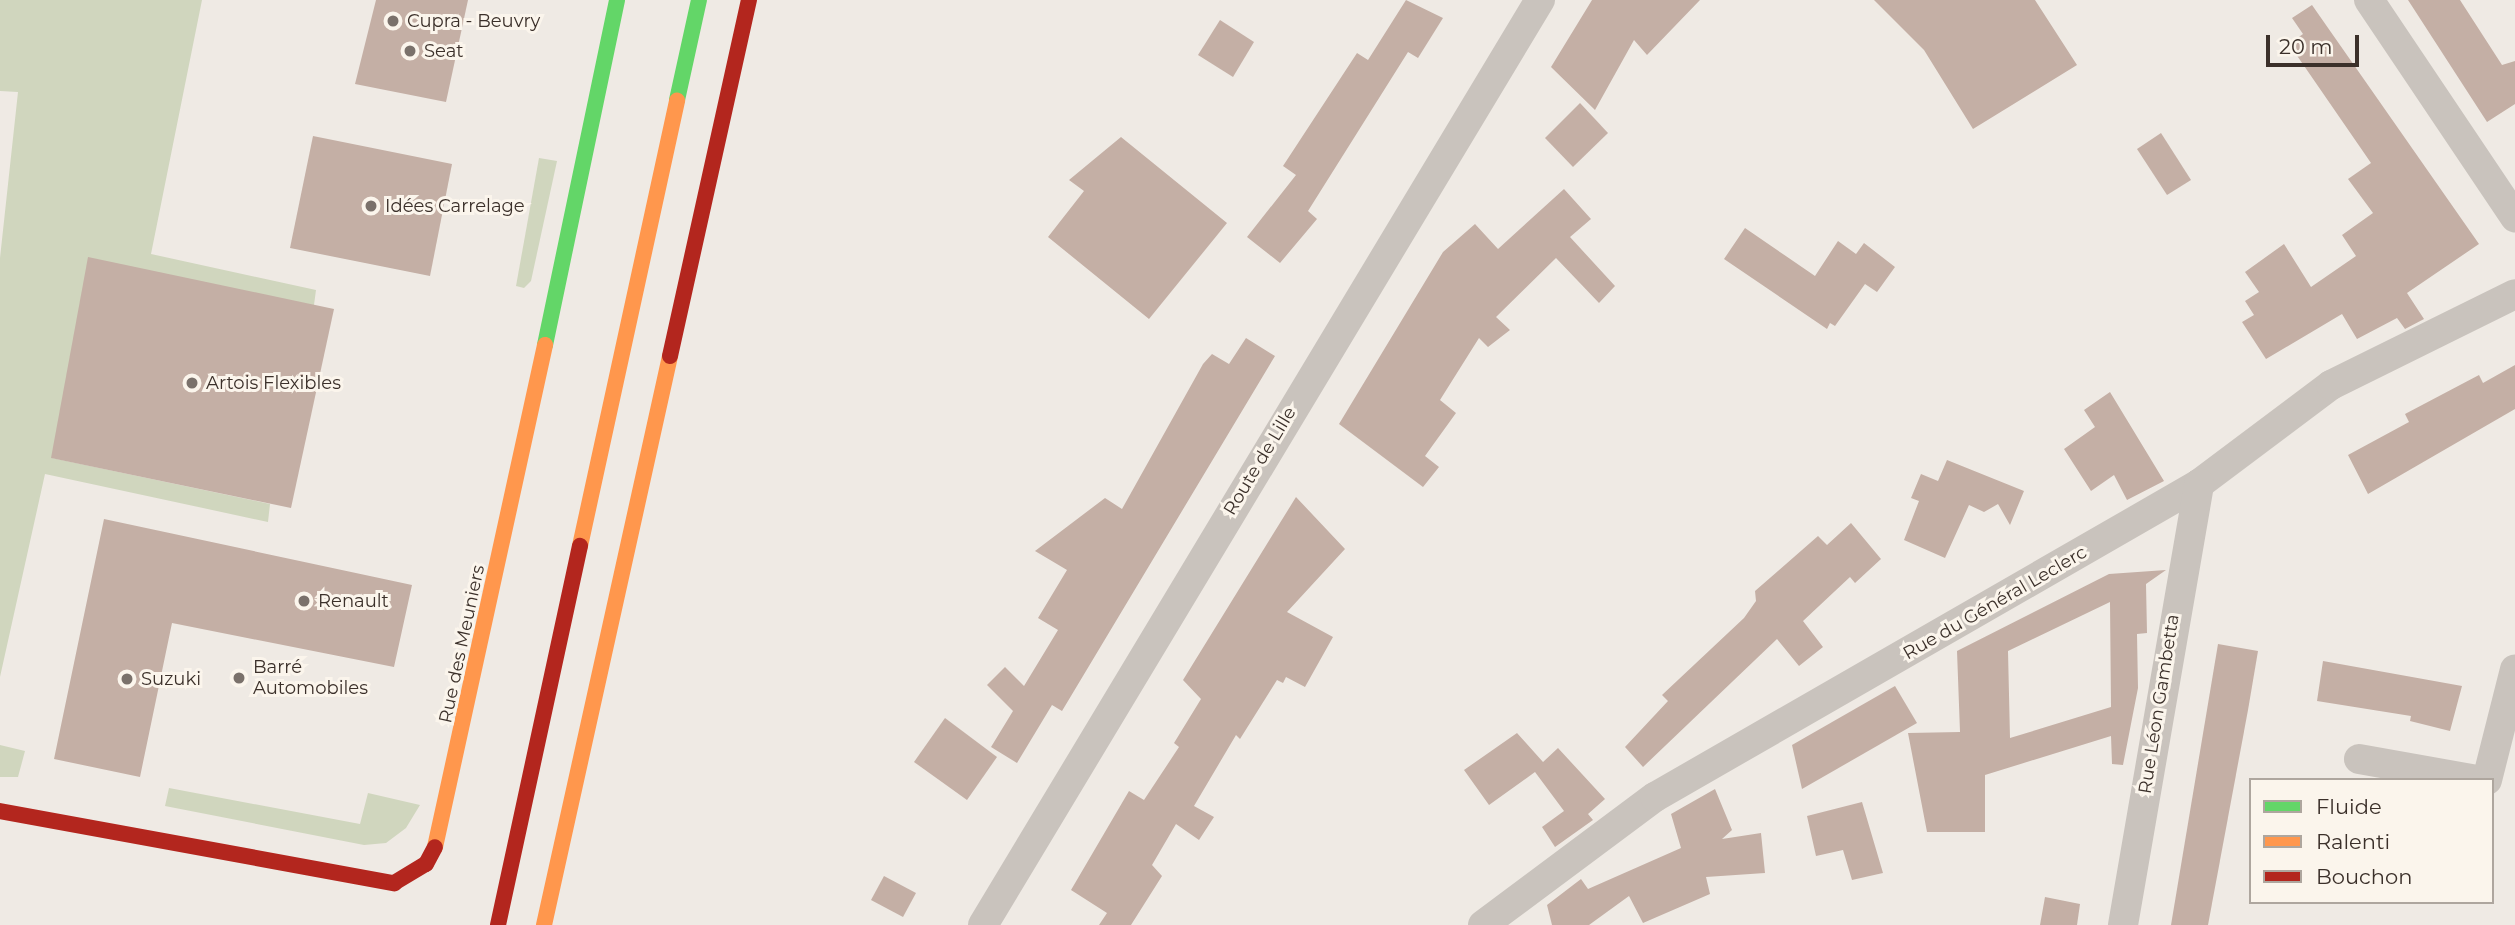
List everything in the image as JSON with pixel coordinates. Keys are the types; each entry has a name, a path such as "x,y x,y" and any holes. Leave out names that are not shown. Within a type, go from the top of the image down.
{"main road":[{"name":"Rue des Meuniers","path":"0,811 394,883 426,864 442,835 617,0"},
{"path":"498,925 699,0"},
{"path":"544,925 749,0"}],"street":[{"name":"Route de Lille","path":"983,925 1540,0"},
{"path":"2369,0 2515,217"},
{"name":"Rue du Général Leclerc","path":"1483,925 1655,797 2199,484 2332,385 2515,294"},
{"name":"Rue Léon Gambetta","path":"2123,925 2199,484"},
{"path":"2488,778 2515,669"},
{"path":"2359,759 2466,778"}],"green space":[{"path":"0,0 202,0 151,254 316,290 314,305 52,458 270,504 268,522 45,474 0,677 0,258 18,92 0,91"},
{"path":"539,158 557,161 531,281 524,288 516,286"},
{"path":"0,745 25,751 18,777 0,777"},
{"path":"169,788 360,824 368,793 420,805 406,828 386,843 364,845 165,806"}],"building":[{"name":"Seat","path":"376,0 468,0 446,102 355,84"},
{"path":"1406,0 1443,18 1418,58 1408,52 1308,211 1317,219 1280,263 1247,237 1296,175 1283,166 1357,53 1368,60"},
{"path":"1592,0 1700,0 1647,55 1634,40 1595,110 1551,67"},
{"path":"1874,0 2035,0 2077,65 1973,129 1924,50"},
{"path":"2408,0 2460,0 2502,65 2515,61 2515,104 2487,122"},
{"path":"2312,5 2479,244 2407,293 2424,319 2405,329 2397,318 2357,339 2342,314 2266,359 2242,322 2254,315 2245,301 2259,292 2245,272 2284,244 2311,287 2356,256 2342,235 2373,213 2348,179 2371,163 2289,44 2303,34 2292,18"},
{"path":"1220,20 1254,42 1233,77 1198,55"},
{"path":"1580,103 1608,133 1573,167 1545,138"},
{"path":"2161,133 2191,180 2167,195 2137,149"},
{"name":"Idées Carrelage","path":"313,136 452,164 430,276 290,248"},
{"path":"1121,137 1227,223 1149,319 1048,237 1084,191 1069,180"},
{"path":"1564,189 1591,219 1570,237 1615,286 1599,303 1556,258 1496,317 1510,330 1488,347 1479,338 1440,400 1456,413 1425,456 1439,467 1423,487 1339,424 1443,252 1475,224 1498,249"},
{"path":"1745,228 1815,276 1838,241 1856,254 1864,243 1895,267 1877,292 1865,284 1835,326 1830,323 1827,329 1724,259"},
{"name":"Artois Flexibles","path":"88,257 334,309 291,508 51,458"},
{"path":"1246,338 1275,356 1062,711 1052,705 1017,763 991,747 1013,711 987,685 1005,667 1024,686 1058,630 1038,618 1067,570 1035,551 1105,498 1122,509 1203,364 1212,354 1229,364"},
{"path":"2515,365 2515,409 2368,494 2348,455 2409,422 2405,414 2479,375 2483,383"},
{"path":"2110,392 2164,481 2127,500 2114,475 2091,491 2064,449 2095,427 2084,410"},
{"path":"1947,460 2024,491 2010,525 1998,504 1984,512 1969,505 1945,558 1904,540 1919,501 1911,498 1921,474 1938,481"},
{"path":"1296,497 1345,549 1287,612 1333,637 1305,687 1286,677 1283,683 1277,680 1240,739 1236,735 1194,806 1214,817 1199,840 1176,824 1152,865 1162,876 1131,925 1099,925 1107,913 1071,890 1129,791 1144,800 1179,747 1174,743 1201,699 1183,680"},
{"path":"104,519 412,585 394,667 172,623 140,777 54,759"},
{"path":"1851,523 1881,559 1855,583 1850,577 1803,621 1823,647 1799,666 1777,639 1643,767 1625,747 1668,701 1662,695 1744,618 1756,601 1755,591 1818,536 1827,545"},
{"path":"2166,570 2146,584 2147,633 2137,634 2138,688 2123,765 2112,764 2111,736 1985,775 1985,832 1927,832 1908,733 1960,732 1957,651 2109,574","holes":["2110,602 2111,707 2010,738 2008,651"]},
{"path":"2218,644 2258,651 2208,925 2171,925"},
{"path":"2323,661 2462,686 2450,731 2410,721 2411,716 2317,701"},
{"path":"1895,686 1917,723 1802,789 1792,745"},
{"path":"945,718 997,757 967,800 914,762"},
{"path":"1517,733 1543,762 1558,748 1605,799 1588,814 1593,820 1555,847 1542,827 1564,811 1535,772 1489,805 1464,770"},
{"path":"1715,789 1732,830 1722,839 1761,833 1765,873 1706,877 1710,894 1643,923 1629,896 1589,925 1552,925 1547,905 1581,879 1588,889 1681,848 1671,814"},
{"path":"1862,802 1883,873 1852,880 1843,850 1816,856 1807,816"},
{"path":"884,876 916,893 903,917 871,900"},
{"path":"2045,897 2080,904 2077,925 2040,925"}],"traffic: fast":[{"path":"545,345 617,0"},
{"path":"677,100 699,0"}],"traffic: slow":[{"path":"580,546 677,100"},
{"path":"435,847 545,345"},
{"path":"544,925 670,356"}],"traffic: jam":[{"path":"670,356 749,0"},
{"path":"498,925 580,546"},
{"path":"0,811 394,883 426,864 435,847"}],"place":[{"name":"Cupra - Beuvry","path":"393,21"},
{"name":"Seat","path":"410,51"},
{"name":"Idées Carrelage","path":"371,206"},
{"name":"Artois Flexibles","path":"192,383"},
{"name":"Renault","path":"304,601"},
{"name":"Barré Automobiles","path":"239,678"},
{"name":"Suzuki","path":"127,679"}]}
